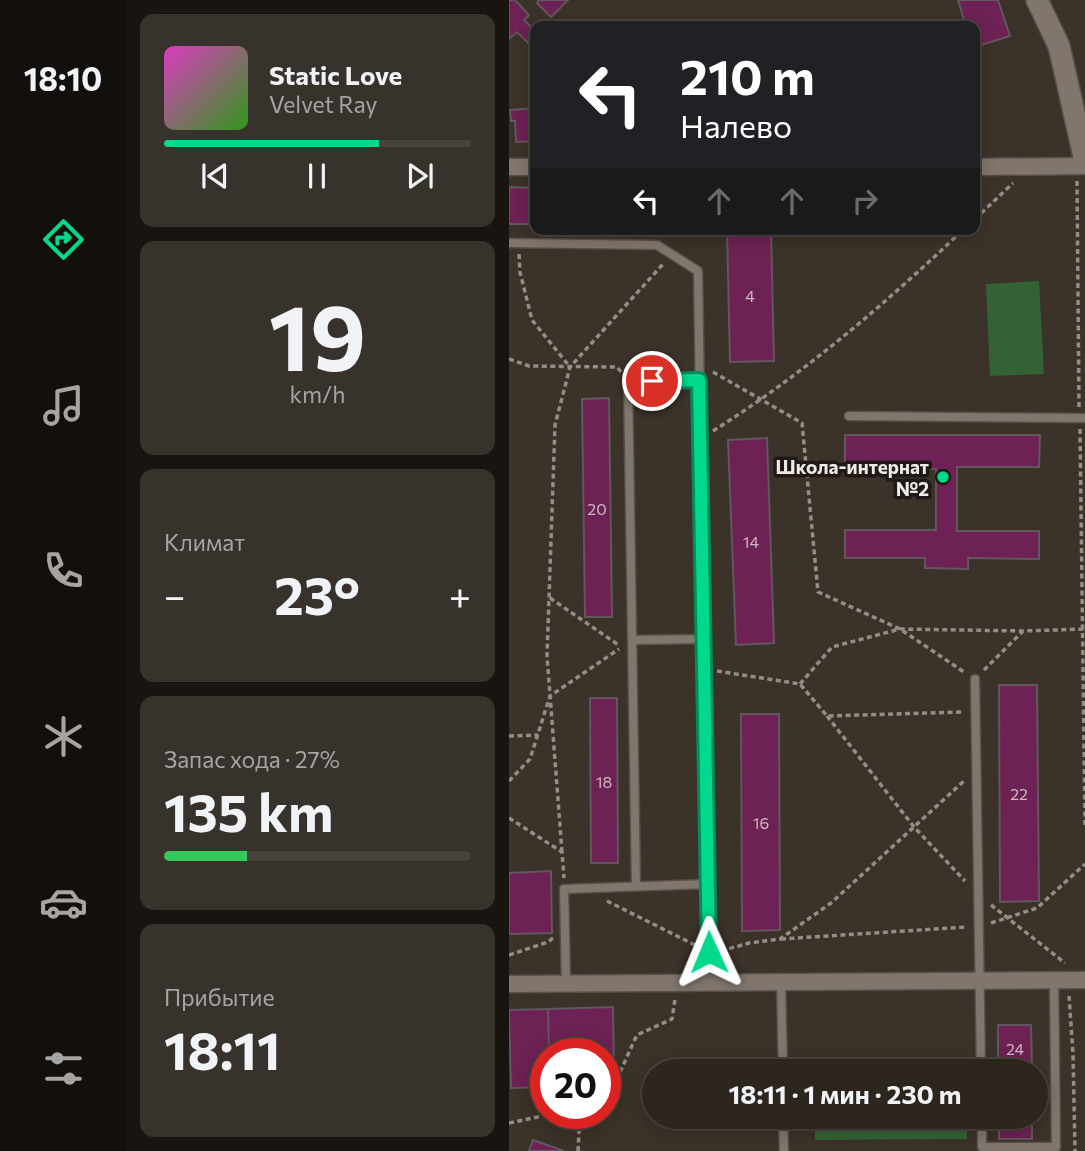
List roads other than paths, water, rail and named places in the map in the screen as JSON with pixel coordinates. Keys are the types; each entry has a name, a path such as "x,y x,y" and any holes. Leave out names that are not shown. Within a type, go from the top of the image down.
{"street":[{"path":"980,167 1082,164 1059,46 1037,0"},
{"path":"509,167 530,167"},
{"path":"509,984 979,982 1062,975 1085,980"}],"lane":[{"path":"514,243 657,245 698,271 709,982"},
{"path":"636,886 629,382 699,380"},
{"path":"849,416 1082,418"},
{"path":"632,640 704,639"},
{"path":"975,679 981,1059"},
{"path":"566,984 564,888 708,884"},
{"path":"982,1129 982,1147 1056,1147 1062,975"},
{"path":"781,982 783,1059"},
{"path":"783,1129 784,1151"}],"place":[{"name":"Школа-интернат №2","path":"943,477"}]}
